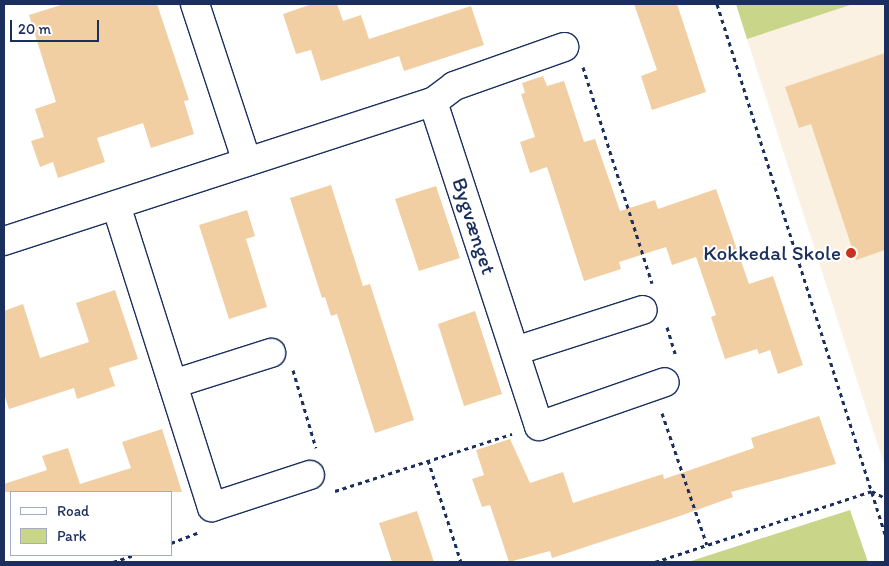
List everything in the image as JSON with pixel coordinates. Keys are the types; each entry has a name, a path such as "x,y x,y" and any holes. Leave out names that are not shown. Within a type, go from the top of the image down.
{"street":[{"path":"196,4 247,162"},
{"path":"4,239 116,205 433,102 454,86 564,47"},
{"name":"Bygvænget","path":"433,102 539,426"},
{"path":"116,205 212,507 310,476"},
{"path":"515,351 654,308"},
{"path":"173,384 271,353"},
{"path":"539,426 665,382"}],"path":[{"path":"716,4 885,534"},
{"path":"564,47 580,58 654,308 681,372 665,382 658,402 707,545"},
{"path":"271,353 289,358 317,452 310,476 333,492 539,426"},
{"path":"428,460 461,562"},
{"path":"655,562 872,491 885,498"},
{"path":"114,562 133,556"}],"shaded area":[{"name":"Kokkedal Skole","path":"736,4 885,4 885,467 747,39"}],"green space":[{"path":"736,4 853,4 747,39"},
{"path":"850,510 868,562 688,562"}],"building":[{"path":"64,4 157,4 189,100 184,101 194,134 151,148 143,123 97,138 105,162 58,178 53,162 40,167 31,141 44,137 35,109 56,102 29,15"},
{"path":"312,4 337,4 343,21 361,15 369,39 471,6 484,45 404,71 399,56 321,81 311,50 296,54 283,14"},
{"path":"634,4 677,4 706,92 652,110 641,76 657,70"},
{"path":"885,53 885,250 856,260 811,124 799,128 785,87"},
{"path":"543,76 547,86 564,81 584,142 595,139 620,211 655,200 658,209 716,189 749,284 773,276 803,365 778,374 770,350 759,354 757,349 725,359 711,317 716,315 696,257 672,265 666,247 619,262 621,269 584,281 547,167 530,173 520,142 535,137 521,94 525,93 522,83"},
{"path":"331,185 363,286 370,284 414,420 375,433 337,314 331,316 325,297 322,298 290,198"},
{"path":"436,186 460,258 419,271 395,199"},
{"path":"247,210 255,236 246,239 267,307 229,319 199,225"},
{"path":"115,290 138,359 109,368 115,386 77,399 74,388 9,409 4,394 4,311 23,304 40,358 89,342 76,303"},
{"path":"475,311 502,394 464,406 438,324"},
{"path":"819,416 836,464 731,492 733,497 552,558 550,551 509,562 490,505 482,507 472,479 484,475 476,450 510,439 530,483 563,472 573,503 663,474 664,479 754,448 751,438"},
{"path":"162,429 182,492 4,492 4,484 47,470 42,456 68,448 80,484 131,468 122,442"},
{"path":"417,511 434,562 392,562 379,523"}],"place":[{"name":"Kokkedal Skole","path":"851,253"}]}
